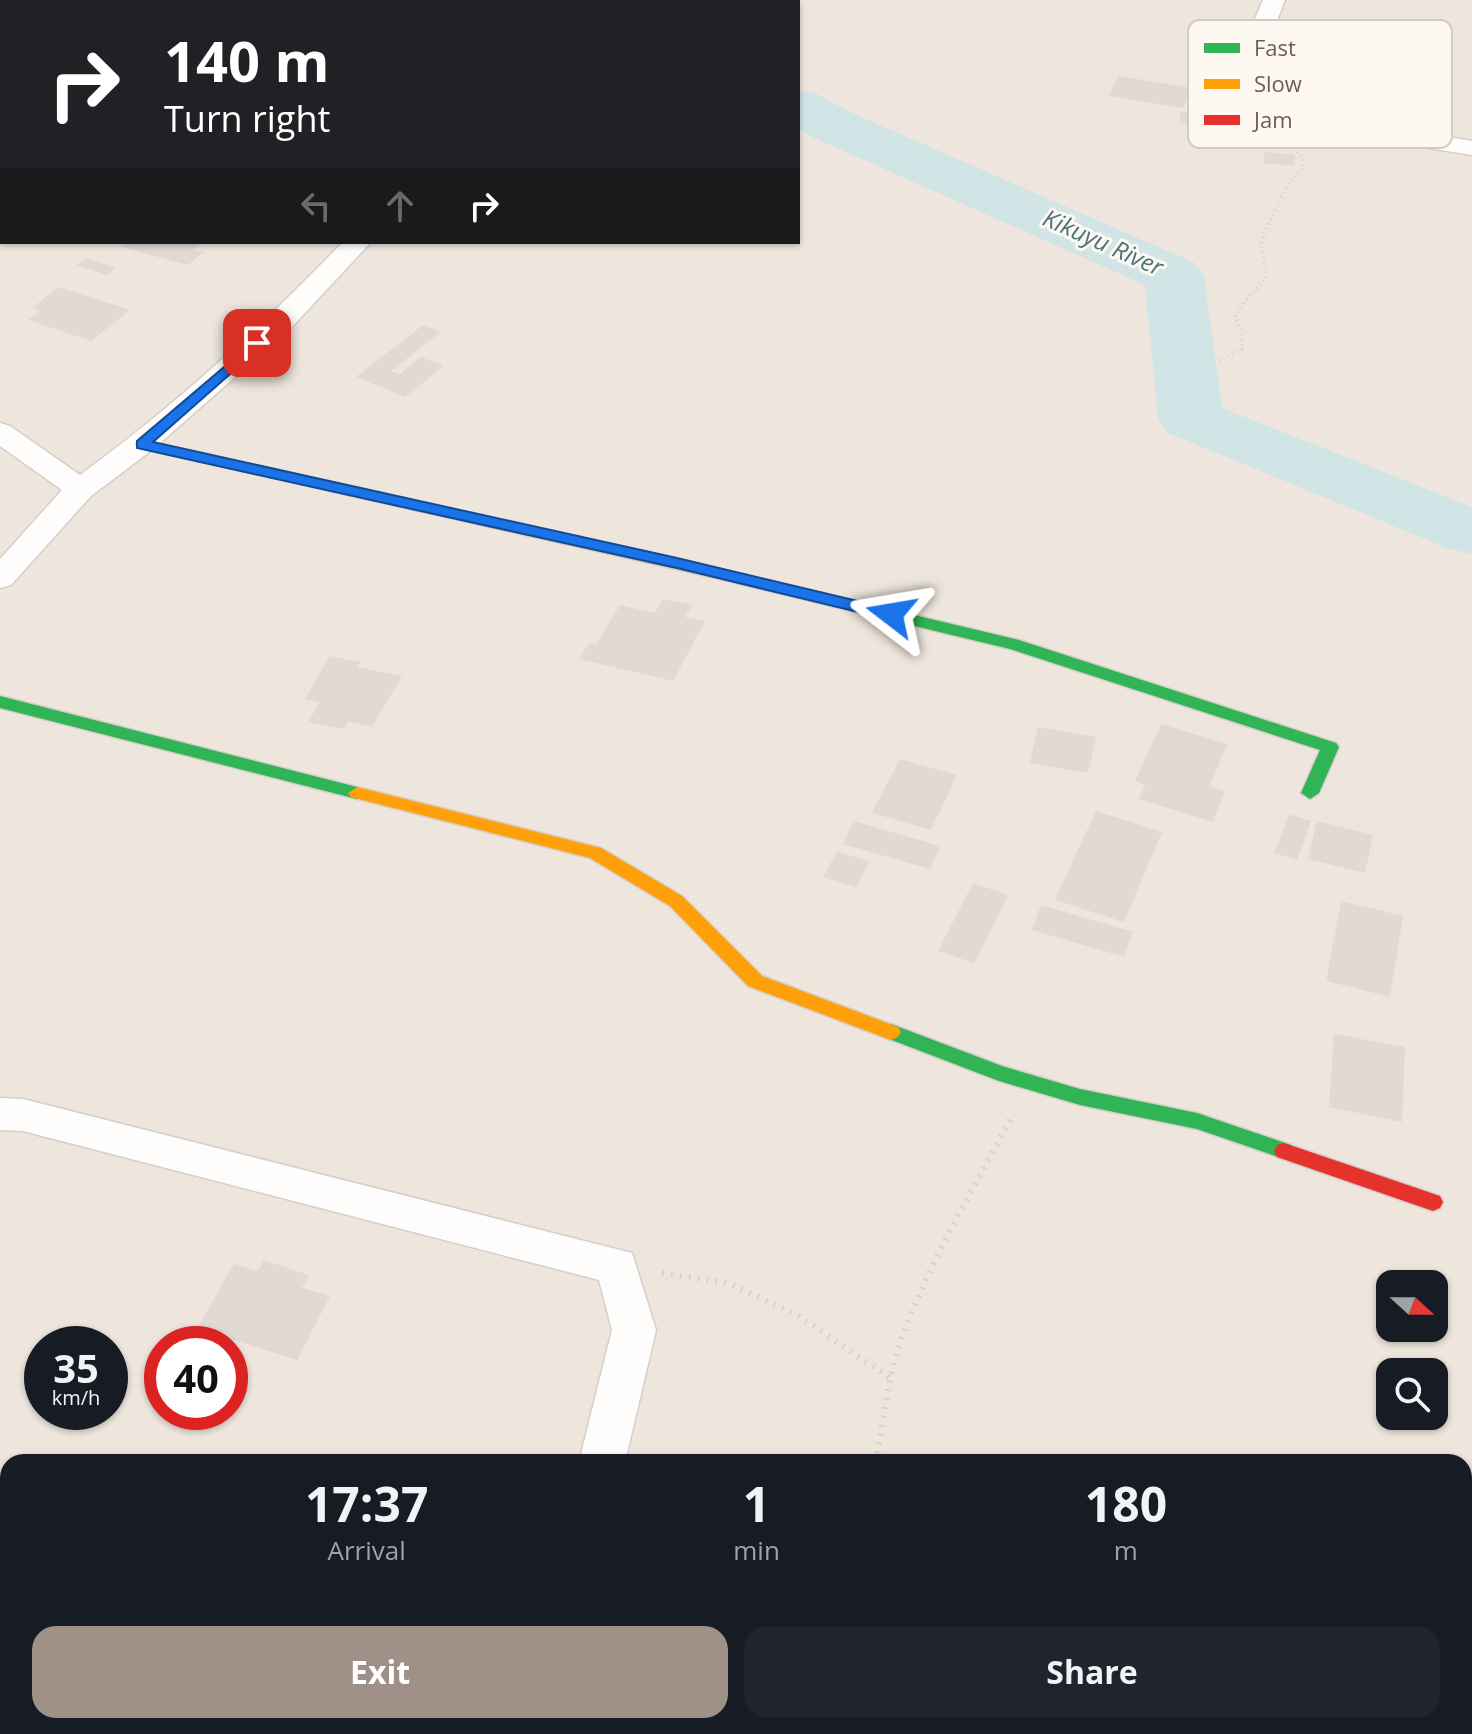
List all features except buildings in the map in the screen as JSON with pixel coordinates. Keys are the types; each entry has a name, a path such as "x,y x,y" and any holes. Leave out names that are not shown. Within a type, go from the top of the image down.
{"street":[{"path":"1266,20 1274,0"},
{"path":"1452,145 1472,148"},
{"path":"0,578 80,489 142,444 280,323 356,244"},
{"path":"0,432 80,489"},
{"path":"142,444 677,563 1013,644 1330,747 1310,793"},
{"path":"0,702 595,853 676,901 755,981 1030,1082 1080,1097 1197,1121 1433,1202"},
{"path":"0,1114 23,1115 617,1266 634,1330 604,1454"}],"path":[{"path":"1219,361 1242,349 1244,343 1235,317 1266,279 1261,242 1264,233 1290,180 1303,169 1303,157 1294,148"},
{"path":"877,1454 890,1378 919,1297 1030,1082"},
{"path":"617,1266 728,1283 797,1315 890,1378"}],"shaded area":[{"path":"800,0 1472,0 1472,1454 0,1454 0,244 800,244"}],"waterway":[{"name":"Kikuyu River","path":"800,107 830,124 1174,276 1191,419 1472,532"}],"traffic: fast":[{"path":"742,579 1013,644 1330,747 1310,793"},
{"path":"0,702 357,793"},
{"path":"891,1032 999,1073 1080,1097 1197,1121 1284,1151"}],"traffic: slow":[{"path":"142,444 742,579"},
{"path":"357,793 595,853 676,901 755,981 891,1032"}],"traffic: jam":[{"path":"1284,1151 1433,1202"}],"route":[{"path":"257,343 142,444 891,614"}]}
